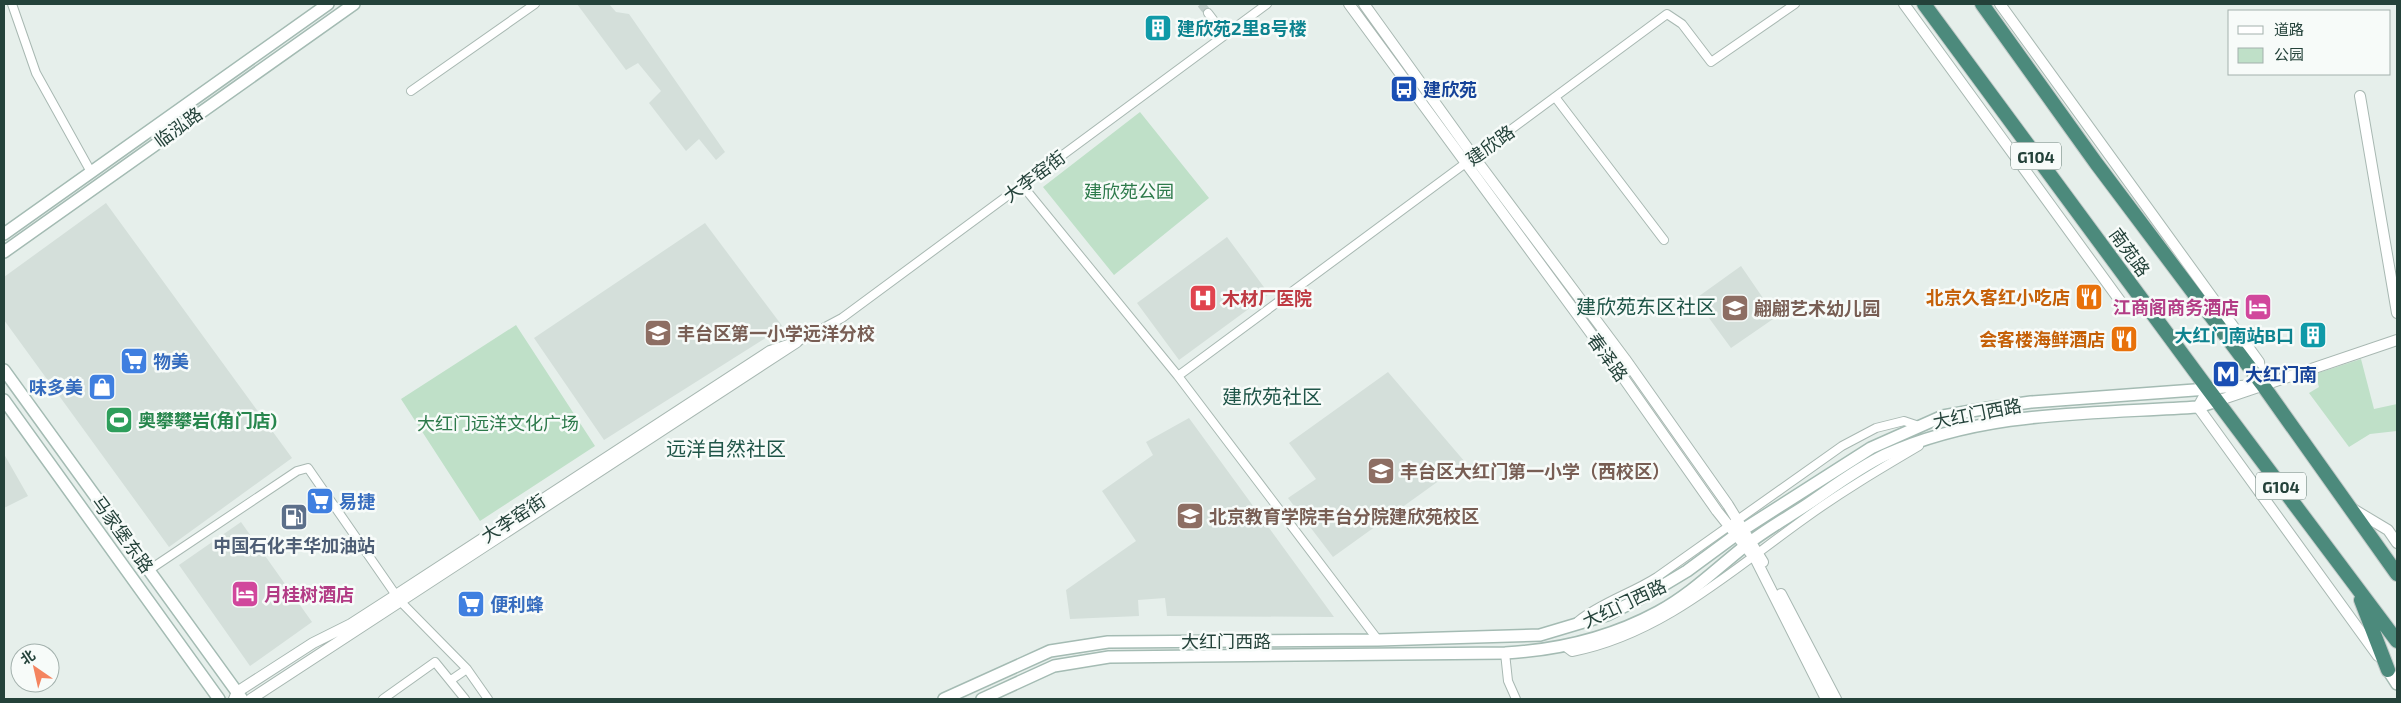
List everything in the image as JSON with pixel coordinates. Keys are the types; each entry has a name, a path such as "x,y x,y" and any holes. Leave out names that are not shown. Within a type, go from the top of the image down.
{"highway":[{"name":"南苑路","path":"1924,4 2212,395 2397,640"},
{"name":"南苑路","path":"1982,4 2096,164 2262,384 2352,508 2397,574"},
{"path":"2355,583 2388,670"}],"main road":[{"name":"临泓路","path":"4,234 328,4"},
{"name":"临泓路","path":"4,252 354,4"},
{"name":"马家堡东路","path":"4,370 149,570 238,697"},
{"name":"大红门西路","path":"982,699 1054,666 1109,657 1505,653 1542,651 1564,646 1654,618 1674,607 1749,543 1850,476 1885,456 1936,436 1990,423 2032,418 2198,407 2212,395"},
{"name":"大红门西路","path":"944,699 1025,661 1050,652 1108,642 1378,640 1531,636 1571,627 1607,615 1647,595 1687,571 1737,528 1871,448 1943,416 1988,408 2212,395"},
{"name":"马家堡东路","path":"4,400 219,699"},
{"path":"2388,670 2397,684"}],"street":[{"path":"12,4 36,72 92,172"},
{"path":"411,91 535,4"},
{"name":"大李窑街","path":"250,699 398,598 797,342 842,318 1267,4"},
{"name":"春泽路","path":"1349,4 1625,360 1737,528 1749,543 1836,699"},
{"name":"春泽路","path":"1364,4 1470,161"},
{"name":"建欣路","path":"1178,376 1667,14 1682,24 1711,62 1795,4"},
{"path":"1904,4 2126,309 2149,309"},
{"path":"2000,4 2259,362 2262,384"},
{"path":"1208,13 1224,34"},
{"path":"2360,96 2397,313"},
{"path":"1555,97 1664,240"},
{"path":"2079,113 2096,164"},
{"path":"1022,185 1178,376 1378,640"},
{"path":"2212,395 2262,384 2397,340"},
{"path":"2198,407 2388,670"},
{"path":"1737,528 1842,446 1876,428 1904,421 1919,426"},
{"path":"1674,607 1755,554 1846,490 1936,436"},
{"path":"149,570 296,471 308,468 398,598 467,669 488,699"},
{"path":"2352,508 2388,530 2397,543"},
{"name":"春泽路","path":"1755,554 1826,699"},
{"name":"大李窑街","path":"238,697 313,642 398,598"},
{"path":"1505,653 1508,681 1516,699"},
{"path":"383,699 436,662 465,699"},
{"path":"451,680 467,669"}],"shaded area":[{"path":"577,4 609,4 616,12 629,14 725,152 716,160 699,139 686,151 649,103 661,91 638,63 626,70"},
{"path":"106,203 292,458 169,547 4,320 4,277"},
{"name":"丰台区第一小学远洋分校","path":"705,223 783,327 604,440 534,338"},
{"name":"木材厂医院","path":"1227,237 1269,294 1179,360 1137,303"},
{"name":"翩翩艺术幼儿园","path":"1741,266 1776,317 1731,348 1695,299"},
{"name":"丰台区大红门第一小学（西校区）","path":"1388,372 1465,462 1333,557 1288,498 1316,479 1289,443"},
{"name":"北京教育学院丰台分院建欣苑校区","path":"1189,418 1334,617 1167,616 1165,598 1138,600 1139,616 1070,619 1066,590 1136,541 1102,491 1153,455 1146,442"},
{"path":"4,454 28,496 4,508"},
{"name":"月桂树酒店","path":"241,522 312,622 250,666 179,565"}],"green space":[{"name":"建欣苑公园","path":"1140,112 1209,198 1114,275 1043,187"},
{"name":"大红门远洋文化广场","path":"516,325 595,446 480,521 401,399"},
{"path":"2361,359 2374,409 2397,404 2397,431 2370,434 2349,447 2309,393 2319,387 2315,374"}],"tunnel":[{"path":"1201,4 1208,13"}],"place":[{"name":"建欣苑2里8号楼","path":"1158,28"},
{"name":"建欣苑","path":"1404,89"},
{"name":"北京久客红小吃店","path":"2089,297"},
{"name":"木材厂医院","path":"1203,298"},
{"name":"江商阁商务酒店","path":"2258,307"},
{"name":"翩翩艺术幼儿园","path":"1735,308"},
{"name":"丰台区第一小学远洋分校","path":"658,333"},
{"name":"大红门南站B口","path":"2313,335"},
{"name":"会客楼海鲜酒店","path":"2124,339"},
{"name":"物美","path":"134,361"},
{"name":"大红门南","path":"2226,374"},
{"name":"味多美","path":"102,387"},
{"name":"奥攀攀岩(角门店)","path":"119,420"},
{"name":"丰台区大红门第一小学（西校区）","path":"1381,471"},
{"name":"易捷","path":"320,501"},
{"name":"北京教育学院丰台分院建欣苑校区","path":"1190,516"},
{"name":"中国石化丰华加油站","path":"294,517"},
{"name":"月桂树酒店","path":"245,594"},
{"name":"便利蜂","path":"471,604"}],"district":[{"name":"建欣苑东区社区","path":"1646,306"},
{"name":"建欣苑社区","path":"1272,396"},
{"name":"远洋自然社区","path":"726,448"}]}
